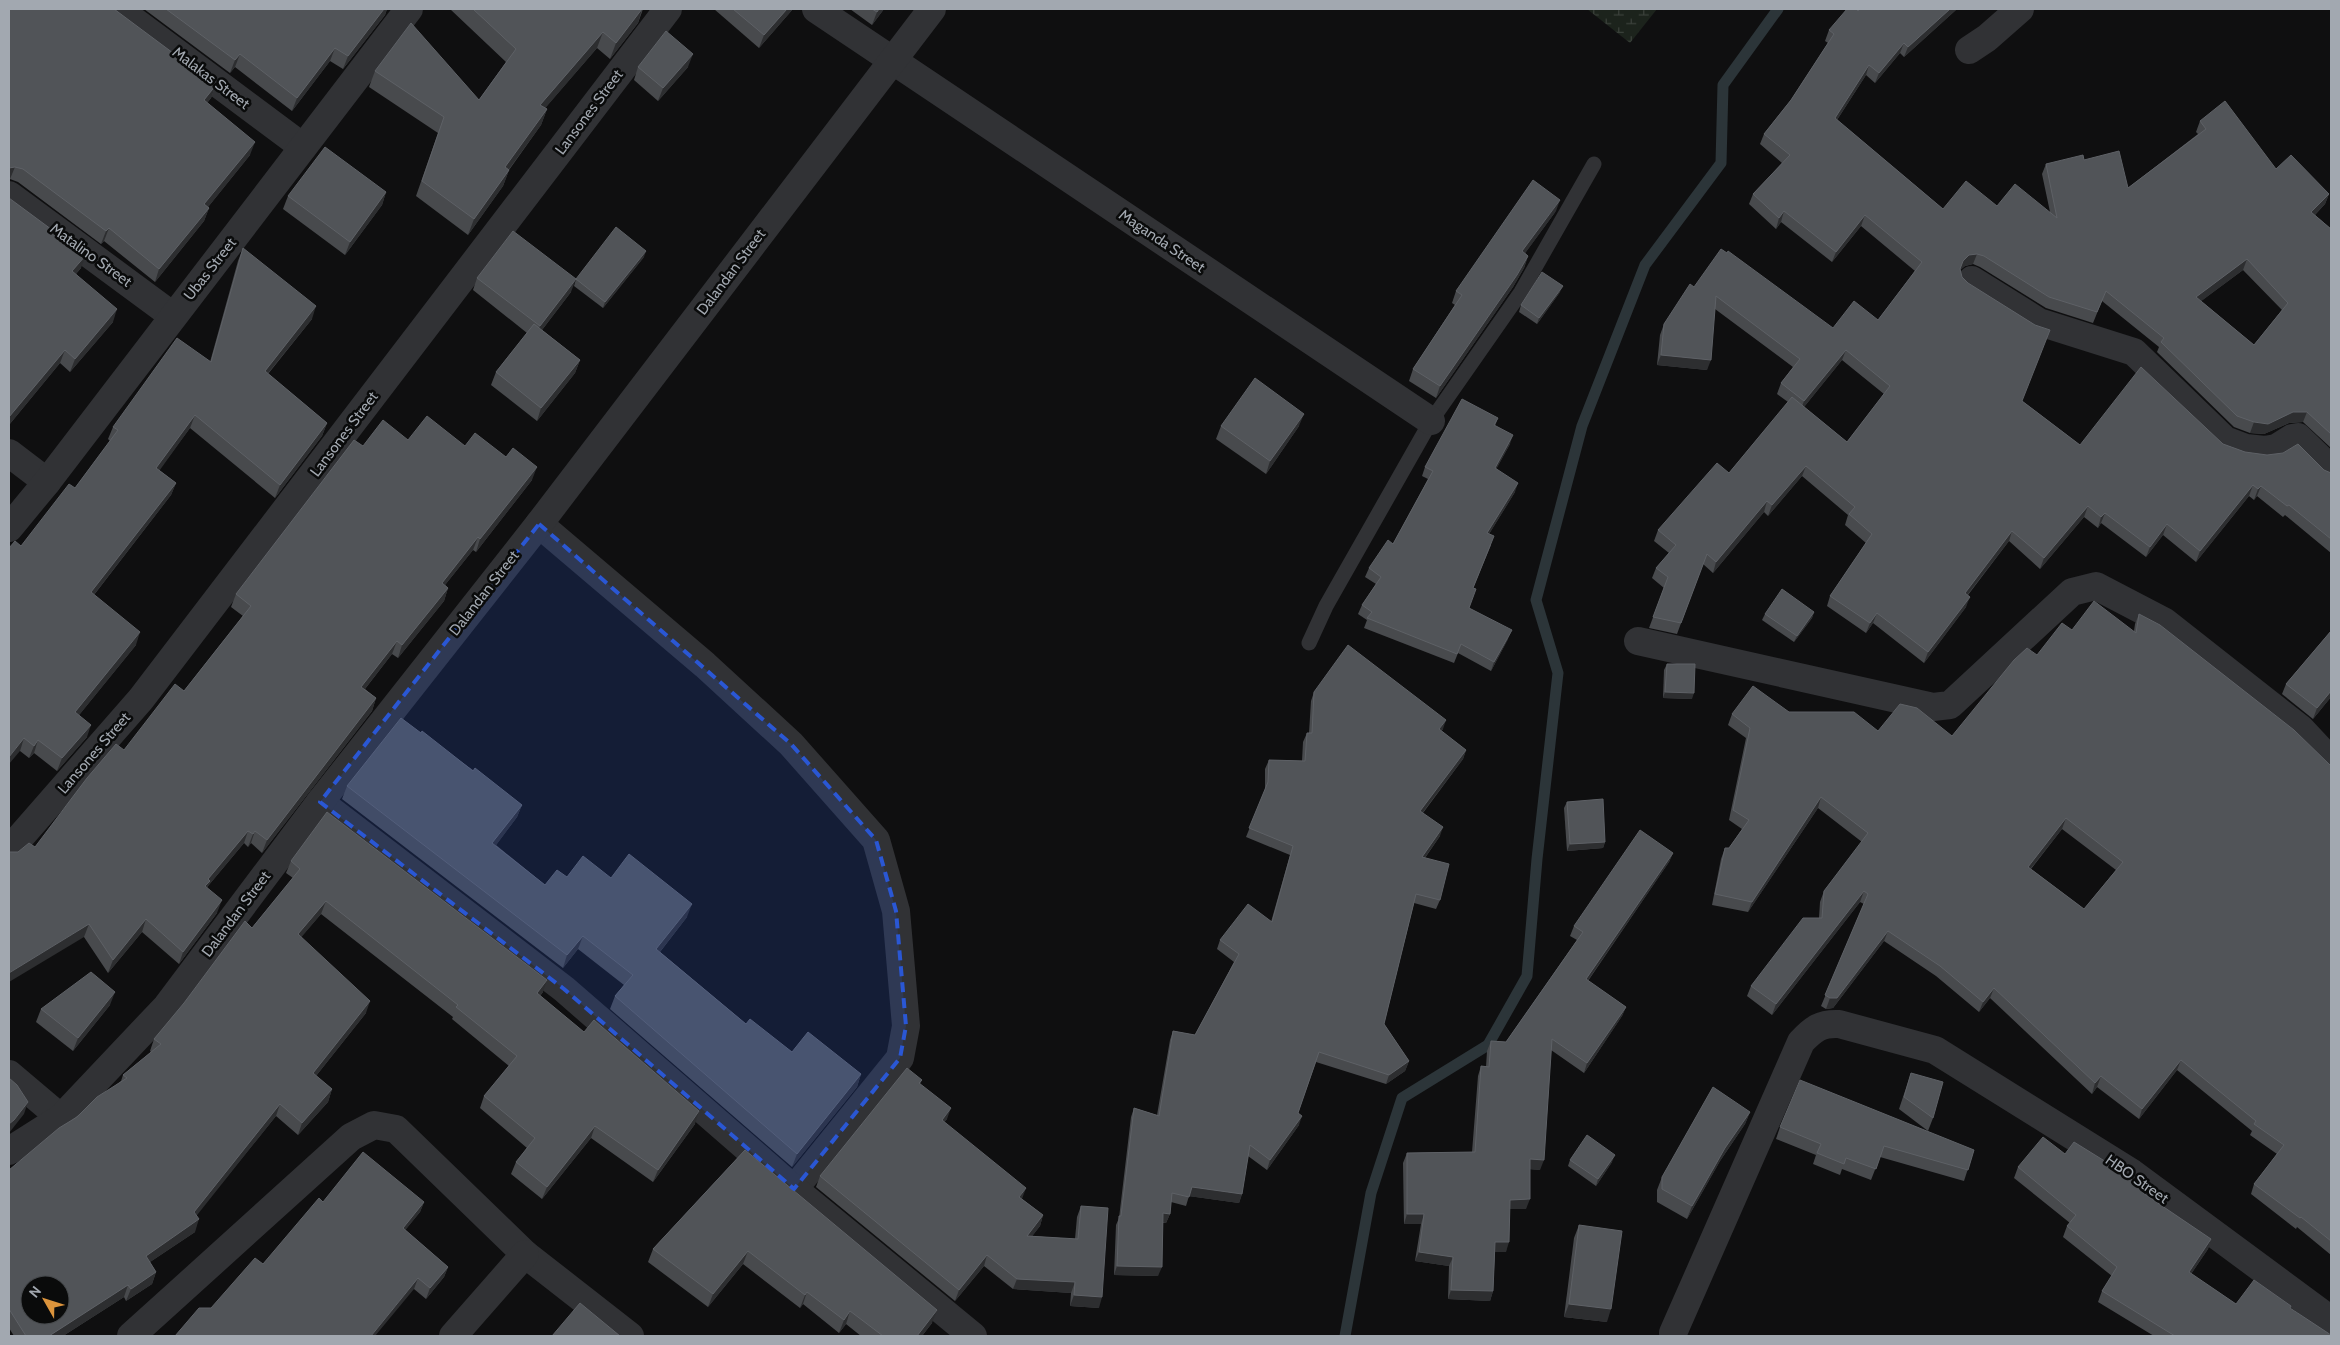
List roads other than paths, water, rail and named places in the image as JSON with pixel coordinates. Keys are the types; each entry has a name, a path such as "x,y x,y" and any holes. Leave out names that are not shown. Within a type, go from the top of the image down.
{"street":[{"name":"Malakas Street","path":"118,9 303,147"},
{"name":"Ubas Street","path":"9,528 47,482 410,9"},
{"name":"Lansones Street","path":"9,850 141,699 668,9"},
{"name":"Maganda Street","path":"816,9 1431,421"},
{"name":"Dalandan Street","path":"9,1151 61,1118 167,1006 320,802 539,524 932,9"},
{"path":"1969,50 2020,9"},
{"name":"Matalino Street","path":"9,195 173,316"},
{"path":"1972,280 2039,322 2134,352 2225,440 2246,448 2265,450 2276,448 2298,437 2331,469"},
{"path":"9,453 47,482"},
{"path":"539,524 705,665 790,744 876,840 896,911 906,1026 900,1058 794,1189"},
{"path":"1638,641 1933,707 1950,705 2072,592 2096,586 2165,622 2301,729 2331,761"},
{"path":"320,802 564,989 794,1189 974,1336"},
{"name":"HBO Street","path":"1669,1335 1801,1042 1813,1029 1826,1023 1839,1024 1935,1050 2132,1173 2331,1320"},
{"path":"9,1074 61,1118"},
{"path":"131,1336 351,1137 374,1125 396,1129 525,1254 630,1336"},
{"path":"453,1336 525,1254"}],"lane":[{"path":"1309,643 1326,606 1431,421 1521,292 1594,164"}],"waterway":[{"path":"1345,1336 1371,1193 1402,1098 1488,1045 1527,976 1537,859 1558,673 1536,600 1582,426 1645,265 1721,163 1723,85 1778,9"}]}
